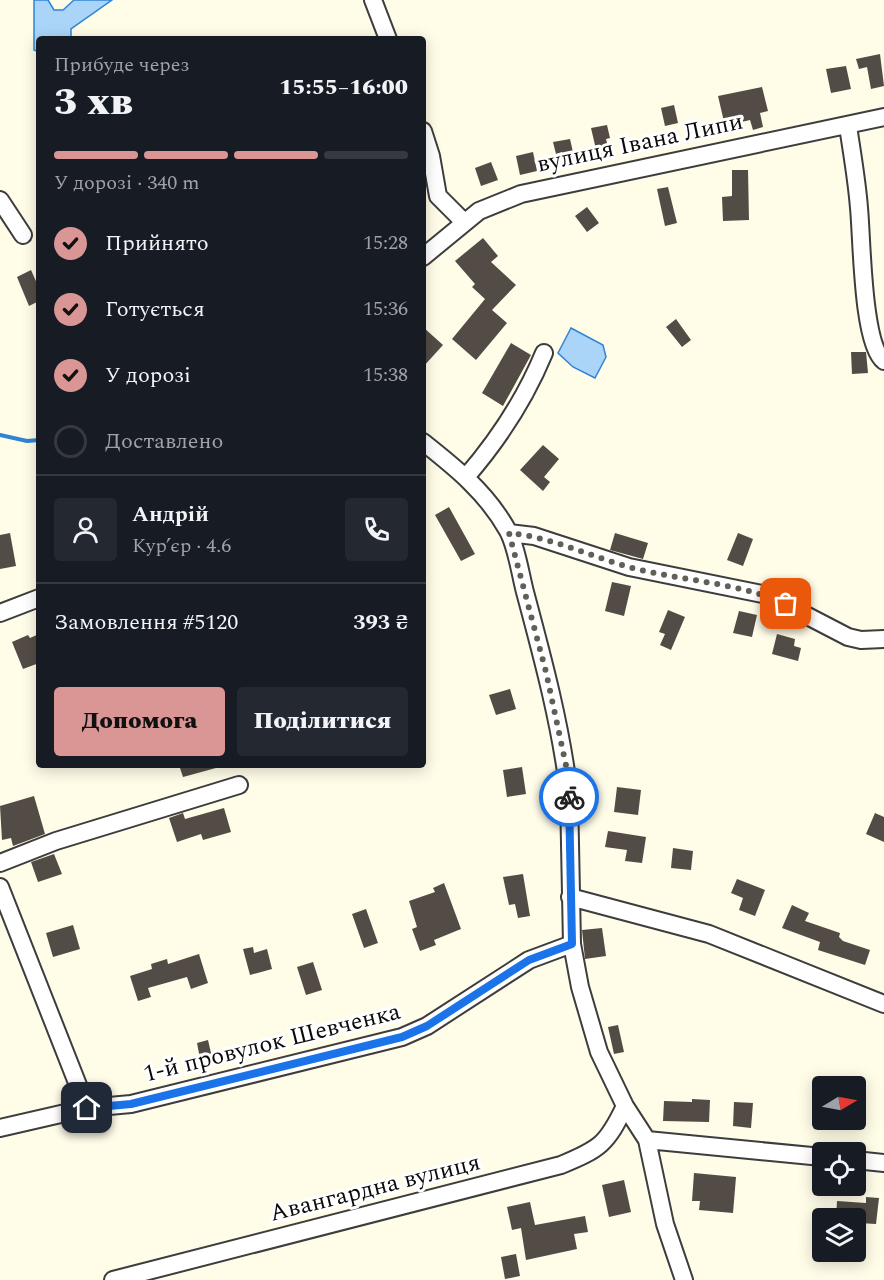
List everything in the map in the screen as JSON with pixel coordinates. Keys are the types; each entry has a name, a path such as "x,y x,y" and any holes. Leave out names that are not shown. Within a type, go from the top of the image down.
{"street":[{"path":"373,0 387,36"},
{"name":"вулиця Івана Липи","path":"426,254 464,222 491,204 543,188 884,117"},
{"path":"848,126 859,206 867,315 875,348 884,361"},
{"path":"426,144 438,196 464,222"},
{"path":"0,200 23,235"},
{"path":"466,477 491,449 528,391 544,353"},
{"path":"426,444 466,477 484,497 509,533 546,672 567,770 572,944 590,1023 599,1052 625,1106 647,1140 665,1224 684,1280"},
{"path":"509,533 534,536 629,567 767,595 848,637 861,640 884,639"},
{"path":"0,613 36,599"},
{"path":"0,863 56,841 239,785"},
{"path":"0,887 87,1108"},
{"path":"570,897 709,934 884,1004"},
{"name":"1-й провулок Шевченка","path":"0,1128 87,1108 131,1104 402,1037 427,1026 529,960 572,944"},
{"name":"Авангардна вулиця","path":"113,1280 546,1170 580,1157 603,1144 612,1134 625,1106"},
{"path":"647,1140 812,1156"},
{"path":"866,1161 884,1163"}],"water":[{"path":"34,0 48,0 54,10 63,10 74,0 112,0 71,29 71,36 36,36 36,51 34,50"},
{"path":"571,328 603,345 606,357 595,378 573,367 558,353"}],"building":[{"path":"880,54 884,86 871,89 867,67 859,69 856,59"},
{"path":"846,66 851,89 831,93 826,69"},
{"path":"762,87 768,111 760,113 763,127 753,130 750,120 725,126 718,96"},
{"path":"674,105 678,123 665,126 661,108"},
{"path":"607,125 610,138 606,139 610,155 598,158 591,128"},
{"path":"570,139 575,161 564,163 562,152 556,154 553,142"},
{"path":"533,152 537,171 520,175 516,156"},
{"path":"491,162 498,180 481,186 475,168"},
{"path":"732,170 748,170 749,220 723,221 722,197 732,196"},
{"path":"668,187 677,223 665,226 657,189"},
{"path":"587,207 599,223 587,232 575,216"},
{"path":"483,238 498,256 491,262 516,285 492,310 507,323 476,360 452,339 485,299 472,287 475,284 455,261"},
{"path":"31,270 36,281 36,302 29,306 17,277"},
{"path":"676,319 691,340 682,347 666,327"},
{"path":"426,330 443,345 426,364"},
{"path":"511,343 531,355 503,406 482,393"},
{"path":"851,352 866,352 868,373 852,374"},
{"path":"543,445 559,459 544,477 550,482 543,491 520,470"},
{"path":"449,507 475,554 461,561 435,515"},
{"path":"10,533 16,566 0,569 0,535"},
{"path":"615,533 648,543 643,559 610,550"},
{"path":"738,533 753,539 743,566 727,560"},
{"path":"612,582 631,586 624,616 605,611"},
{"path":"668,610 685,617 671,650 660,645 665,634 659,632"},
{"path":"739,611 757,615 752,637 733,633"},
{"path":"777,634 795,639 794,646 801,648 798,661 772,654"},
{"path":"28,635 30,638 36,635 36,664 23,669 12,642"},
{"path":"510,689 516,709 496,715 489,695"},
{"path":"522,767 526,794 507,797 503,770"},
{"path":"180,768 216,768 183,777"},
{"path":"617,787 641,790 638,815 614,812"},
{"path":"34,796 45,834 13,846 11,838 2,840 0,806"},
{"path":"224,808 231,832 203,840 201,834 177,842 169,818 183,813 185,819"},
{"path":"875,813 884,817 884,842 866,834"},
{"path":"608,831 646,837 642,863 625,861 627,850 605,847"},
{"path":"673,848 693,851 691,870 671,868"},
{"path":"54,854 62,874 38,882 31,862"},
{"path":"523,874 530,916 518,918 515,904 509,905 503,877"},
{"path":"737,879 765,890 755,916 739,910 743,898 731,893"},
{"path":"444,883 461,929 434,940 436,945 420,951 412,929 417,927 409,901 435,892 433,888"},
{"path":"792,905 809,913 805,921 840,933 839,937 843,941 870,950 865,965 818,950 820,942 782,928"},
{"path":"366,909 378,943 364,948 352,914"},
{"path":"73,925 80,949 53,957 46,933"},
{"path":"602,928 606,956 585,959 582,930"},
{"path":"253,947 254,953 267,949 272,969 250,975 243,949"},
{"path":"199,954 208,983 191,989 187,977 148,988 151,997 138,1001 130,976 152,969 151,964 167,959 168,964"},
{"path":"313,962 322,990 306,995 297,967"},
{"path":"618,1025 624,1052 614,1054 608,1027"},
{"path":"208,1040 213,1062 201,1064 197,1043"},
{"path":"692,1099 710,1100 709,1122 663,1121 664,1101 692,1102"},
{"path":"734,1102 753,1103 751,1128 733,1126"},
{"path":"694,1173 736,1177 733,1213 699,1210 700,1201 692,1201"},
{"path":"624,1180 631,1212 609,1217 602,1185"},
{"path":"866,1197 879,1198 876,1224 866,1223 866,1208 837,1208 837,1201 866,1203"},
{"path":"530,1202 535,1225 585,1216 588,1232 574,1234 577,1249 526,1260 521,1228 512,1230 507,1207"},
{"path":"516,1254 520,1276 505,1279 501,1257"}],"waterway":[{"path":"0,435 27,441 36,440"}],"way so far":[{"path":"569,797 567,770 546,672 509,533 534,536 629,567 756,592 786,604"}],"route":[{"path":"87,1108 119,1107 402,1037 427,1026 470,996 529,960 572,944 569,797"}]}
